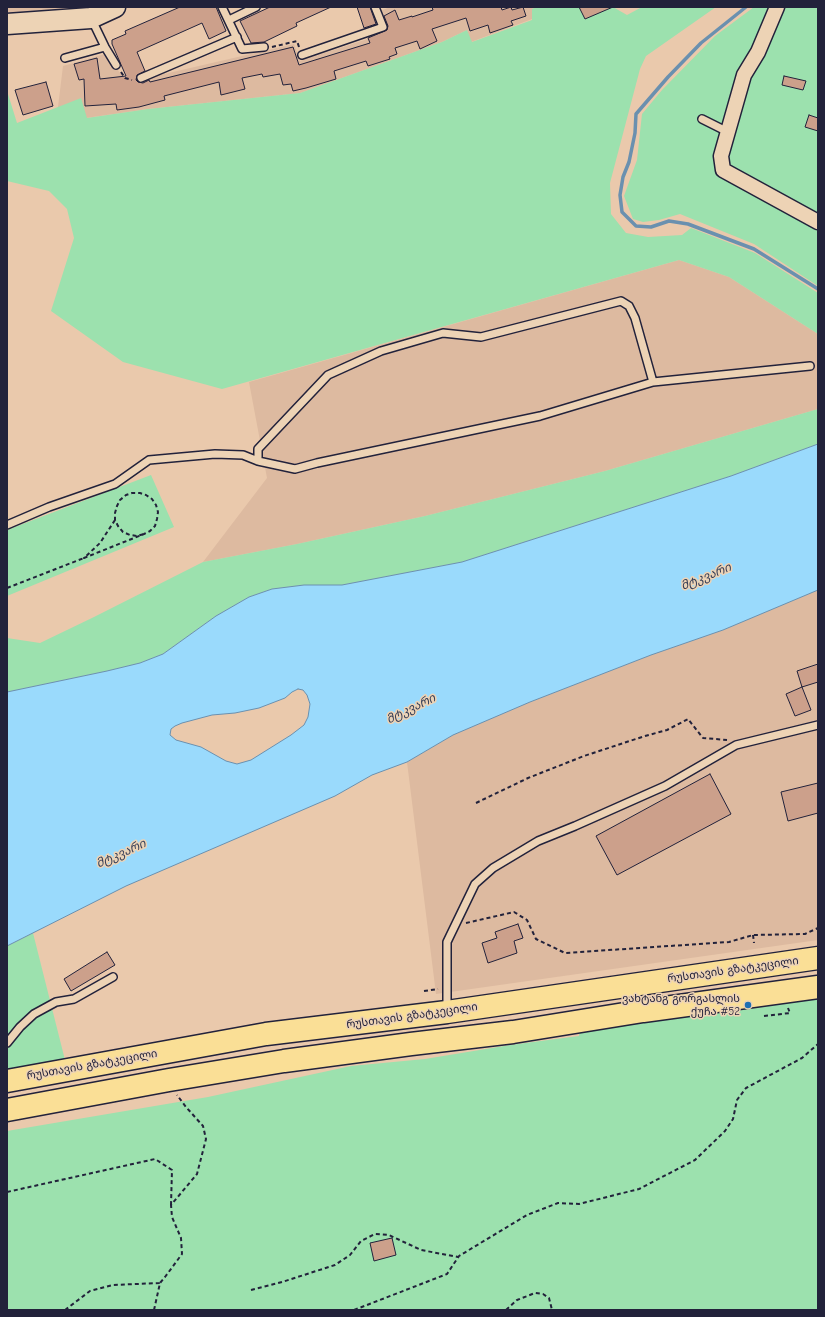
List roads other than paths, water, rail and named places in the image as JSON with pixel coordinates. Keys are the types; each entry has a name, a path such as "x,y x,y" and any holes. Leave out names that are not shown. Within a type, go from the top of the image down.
{"highway":[{"name":"რუსთავის გზატკეცილი","path":"7,1081 266,1034 447,1012 818,958"},
{"path":"7,1110 169,1080 284,1061 513,1032 643,1011 818,987"}],"main road":[{"path":"7,24 91,18 115,7"}],"street":[{"path":"777,7 758,52 744,75 721,156 723,170 818,222"}],"lane":[{"path":"222,7 242,49 264,46"},
{"path":"229,20 256,7"},
{"path":"302,54 383,27 375,7"},
{"path":"91,18 105,47 116,65"},
{"path":"141,78 237,37"},
{"path":"65,58 105,47"},
{"path":"702,119 728,132"},
{"path":"258,461 258,449 328,375 381,351 443,333 481,337 621,301 629,306 635,318 653,382"},
{"path":"7,525 49,507 115,484 149,460 215,454 243,455 258,461 295,469 317,463 540,416 653,382 810,366"},
{"path":"447,1012 447,942 475,884 493,868 538,841 665,786 736,745 818,725"},
{"path":"7,1043 20,1027 34,1014 56,1002 74,999 113,977"}],"water":[{"name":"მტკვარი","path":"818,444 818,590 723,630 651,655 530,702 453,735 407,762 372,775 335,796 126,886 7,946 7,692 140,663 163,654 216,616 249,597 272,589 304,585 342,585 462,562 731,476","holes":["298,689 303,690 307,695 310,704 308,717 304,725 251,760 237,764 226,761 201,747 176,740 170,735 171,729 182,723 212,715 235,713 259,708 285,698"]}],"waterway":[{"path":"746,7 701,43 668,77 636,114 635,133 629,162 623,177 620,195 622,212 636,226 651,227 669,221 688,224 754,249 818,289"}],"place":[{"name":"ვახტანგ გორგასლის ქუჩა #52","path":"748,1005"}]}
